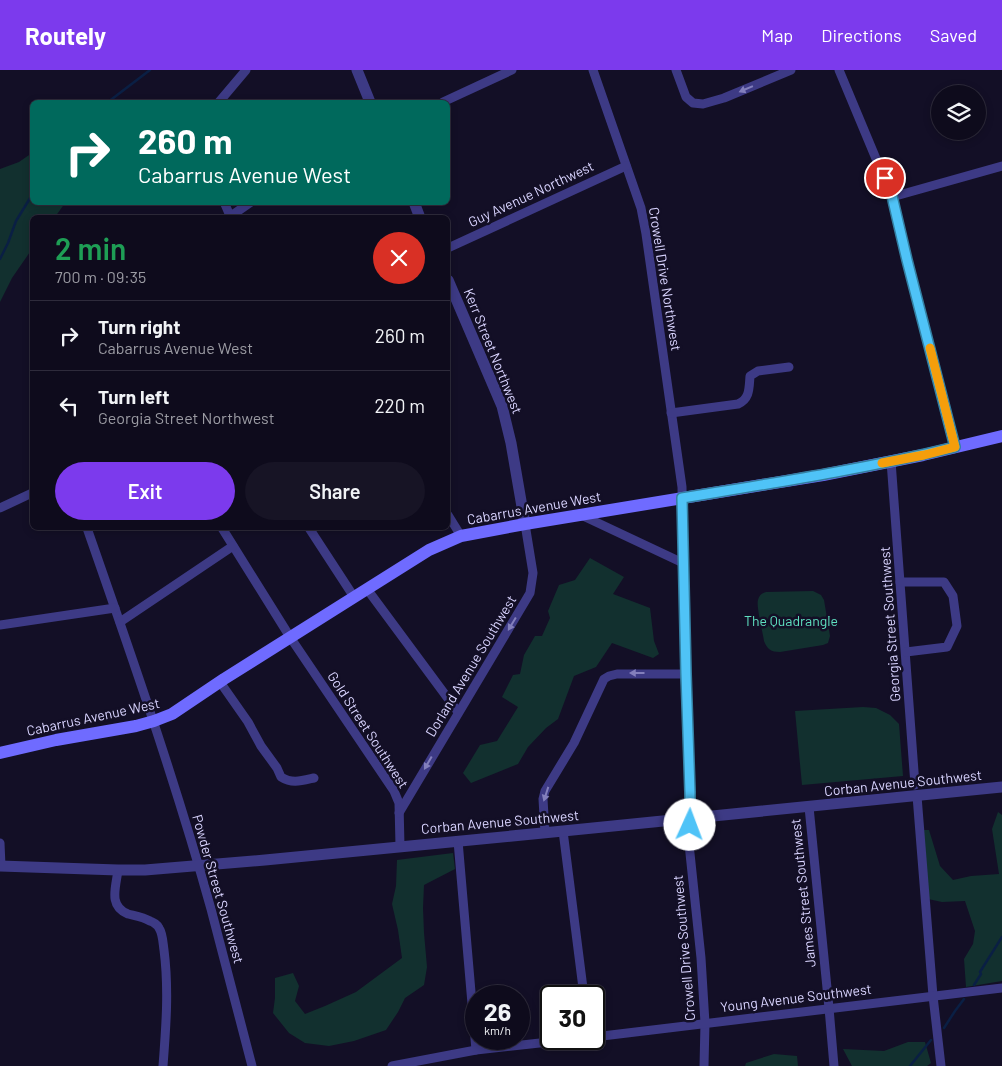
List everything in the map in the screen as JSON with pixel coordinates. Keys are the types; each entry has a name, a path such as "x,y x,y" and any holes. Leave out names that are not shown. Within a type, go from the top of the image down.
{"main road":[{"name":"Cabarrus Avenue West","path":"0,753 56,740 136,726 172,714 429,550 461,536 823,475 1002,436"}],"street":[{"path":"357,70 369,100"},
{"path":"447,100 512,70"},
{"name":"Crowell Drive Northwest","path":"593,70 641,208 682,487 682,498"},
{"path":"676,70 686,97 693,103 704,104 724,98 791,70"},
{"path":"839,70 892,196 955,447"},
{"path":"221,100 243,71"},
{"name":"Guy Avenue Northwest","path":"450,247 626,166"},
{"path":"892,196 1002,166"},
{"path":"233,215 248,205"},
{"name":"Kerr Street Northwest","path":"450,285 502,406 511,444 525,524"},
{"path":"671,413 744,402 747,397 750,376 758,372 789,366"},
{"name":"Georgia Street Southwest","path":"891,461 916,791 933,996 941,1066"},
{"path":"0,508 30,493"},
{"name":"Crowell Drive Southwest","path":"682,498 690,792 689,844 701,958 705,1023 704,1066"},
{"path":"581,515 683,563"},
{"path":"450,518 461,536"},
{"name":"Dorland Avenue Southwest","path":"399,813 528,598 533,580 525,524"},
{"name":"Powder Street Southwest","path":"88,530 154,721 211,908 252,1066"},
{"name":"Gold Street Southwest","path":"223,530 290,637 394,791 399,804 400,846"},
{"path":"310,530 354,597"},
{"path":"120,622 233,546"},
{"path":"900,582 944,582 953,596 958,626 947,647 906,652"},
{"path":"367,589 458,712"},
{"path":"0,625 115,608"},
{"path":"545,833 543,799 546,791 574,743 604,679 609,676 623,674 686,674"},
{"path":"220,682 248,722 260,746 277,768 280,777 287,781 314,778"},
{"name":"Corban Avenue Southwest","path":"1,866 145,870 808,807 916,791 1002,787"},
{"name":"James Street Southwest","path":"808,807 834,1066"},
{"path":"564,831 583,985"},
{"path":"458,841 470,985"},
{"path":"0,843 1,866"},
{"path":"118,870 115,901 119,909 153,922 159,927 163,942 167,969 167,1007 163,1066"},
{"name":"Young Avenue Southwest","path":"605,1036 1002,988"},
{"path":"392,1066 418,1063 476,1050"}],"green space":[{"path":"30,154 30,205 64,205 56,215 30,215 30,252 12,278 0,302 0,169 19,162"},
{"path":"590,558 624,577 613,594 650,608 654,641 659,654 653,658 612,643 596,667 574,676 558,719 546,728 528,747 518,764 471,783 463,773 480,745 497,741 518,707 502,697 513,675 520,674 524,655 535,636 542,636 550,618 548,611 559,585 575,580"},
{"name":"The Quadrangle","path":"813,591 821,595 824,600 830,636 828,643 780,652 770,650 764,641 758,598 766,592"},
{"path":"876,708 890,715 899,724 903,776 802,785 795,711"},
{"path":"998,812 1002,815 1002,981 966,987 964,959 973,944 975,931 965,901 942,902 928,899 923,830 929,830 940,866 953,880 971,876 999,874 992,829"},
{"path":"453,853 455,869 424,885 423,908 427,967 424,985 405,998 386,1030 354,1041 329,1046 305,1043 289,1033 273,1013 275,978 293,973 299,986 295,1001 305,1014 356,992 402,958 392,904 396,886 397,860"},
{"path":"908,1042 925,1042 931,1063 927,1066 852,1066 843,1049 884,1051"},
{"path":"774,1054 797,1056 798,1066 745,1066 746,1063"}],"waterway":[{"path":"111,100 150,70"},
{"path":"0,259 16,221 30,198"},
{"path":"974,985 1002,937"},
{"path":"944,1028 964,999"},
{"path":"910,1066 931,1040"}],"slow traffic":[{"path":"882,463 955,447 930,348"}],"route":[{"path":"690,825 682,498 823,475 955,447 892,196 885,178"}]}
